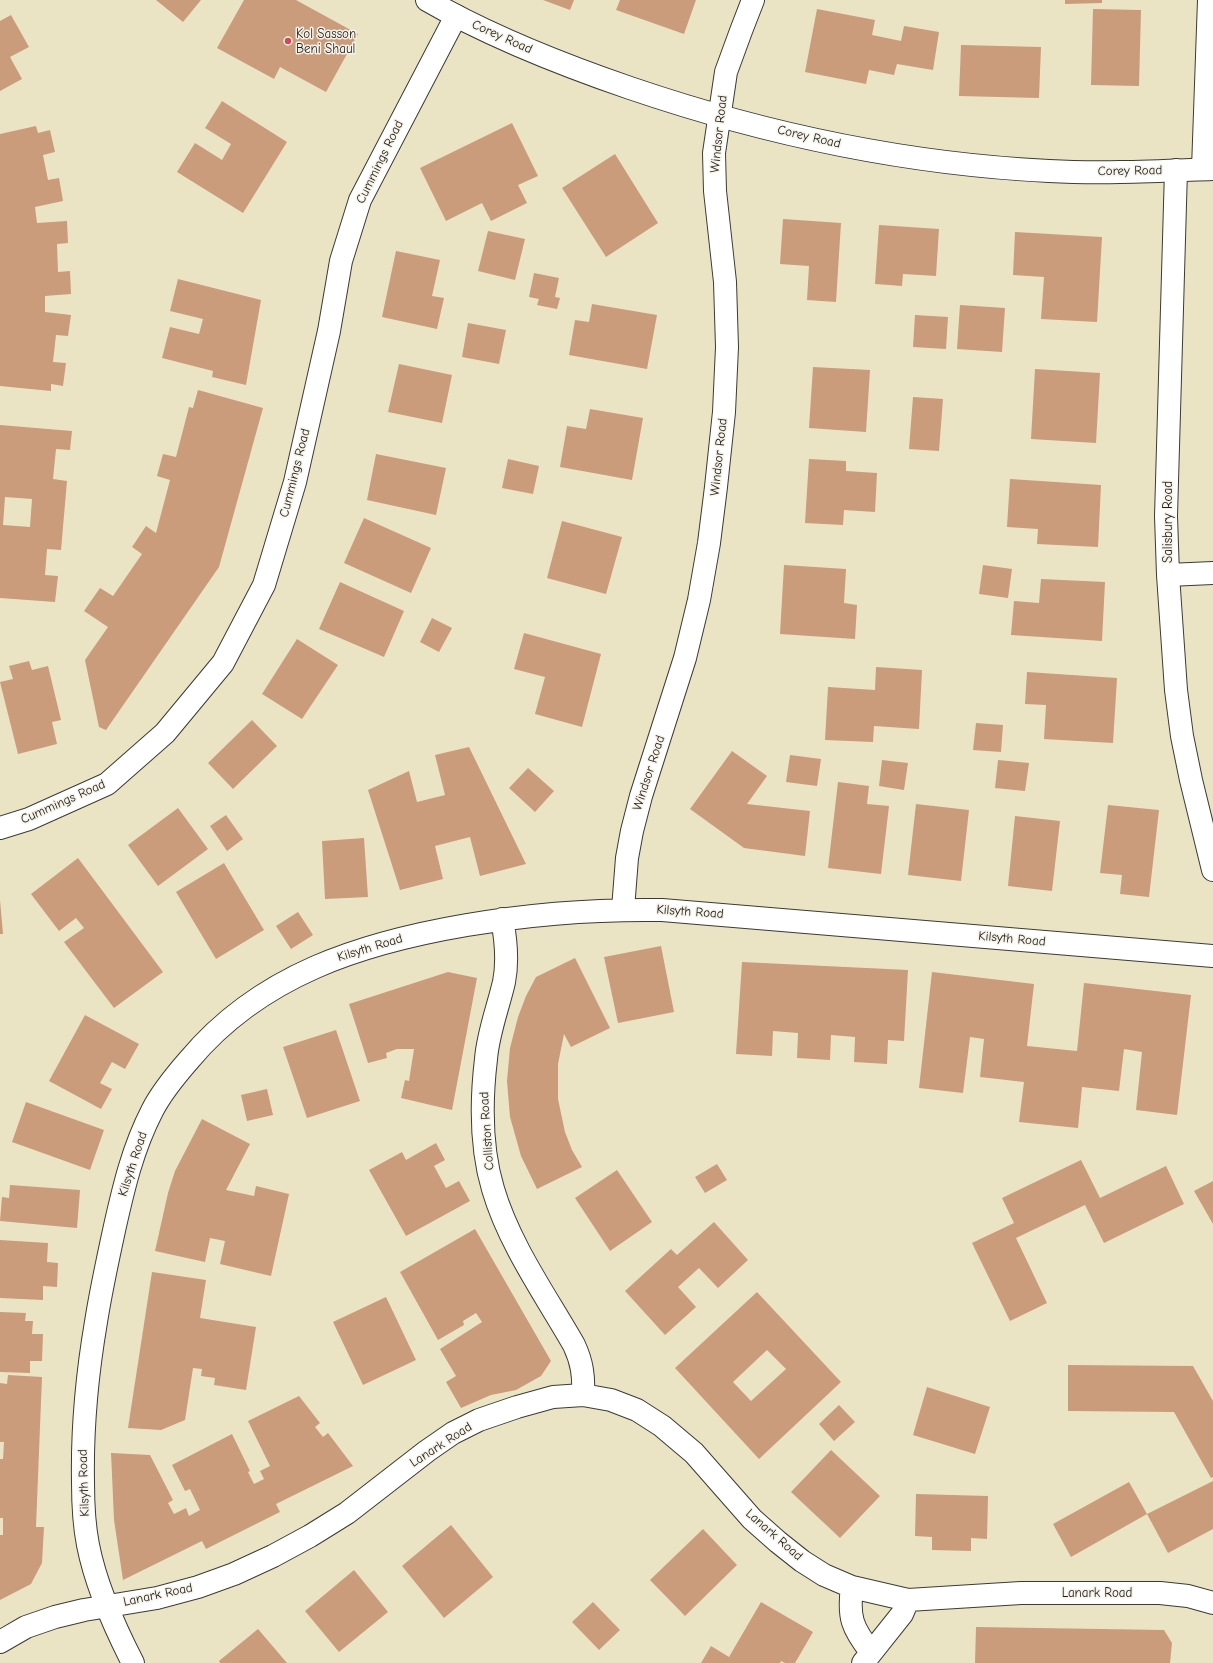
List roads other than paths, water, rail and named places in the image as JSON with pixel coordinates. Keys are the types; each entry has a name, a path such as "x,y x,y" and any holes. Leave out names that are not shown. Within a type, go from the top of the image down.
{"street":[{"name":"Corey Road","path":"427,0 456,16 513,43 574,68 678,104 719,116 883,153 937,162 1051,171 1110,172 1208,169"},
{"name":"Windsor Road","path":"622,909 626,858 632,831 641,796 685,658 699,600 716,487 724,412 727,347 725,282 715,191 714,153 726,72 753,0"},
{"path":"1208,169 1209,0"},
{"name":"Cummings Road","path":"0,828 29,819 107,784 165,733 223,663 264,585 291,496 329,331 341,261 360,200 456,16"},
{"name":"Salisbury Road","path":"1176,170 1166,516 1168,575 1176,690 1182,736 1213,870"},
{"path":"1168,575 1213,573"},
{"name":"Kilsyth Road","path":"133,1663 111,1617 94,1570 88,1543 83,1505 82,1447 86,1392 102,1288 126,1178 137,1142 154,1108 175,1076 200,1046 222,1026 259,997 292,978 327,961 369,946 449,928 502,919 561,912 622,909 662,910 1213,956"},
{"name":"Colliston Road","path":"502,919 506,940 504,982 493,1021 486,1058 483,1091 486,1157 493,1188 502,1216 516,1245 574,1345 581,1362 584,1379 583,1395"},
{"name":"Lanark Road","path":"0,1642 26,1627 55,1617 84,1610 156,1598 198,1587 234,1574 273,1556 310,1536 347,1513 427,1451 454,1433 479,1420 553,1397 583,1395 611,1400 636,1410 662,1426 694,1453 752,1519 778,1542 808,1565 824,1575 852,1587 908,1600 1021,1593 1160,1593 1188,1596 1213,1603"},
{"path":"852,1587 850,1616 867,1658 902,1614 908,1600"}],"place":[{"name":"Kol Sasson Beni Shaul","path":"288,41"}]}
